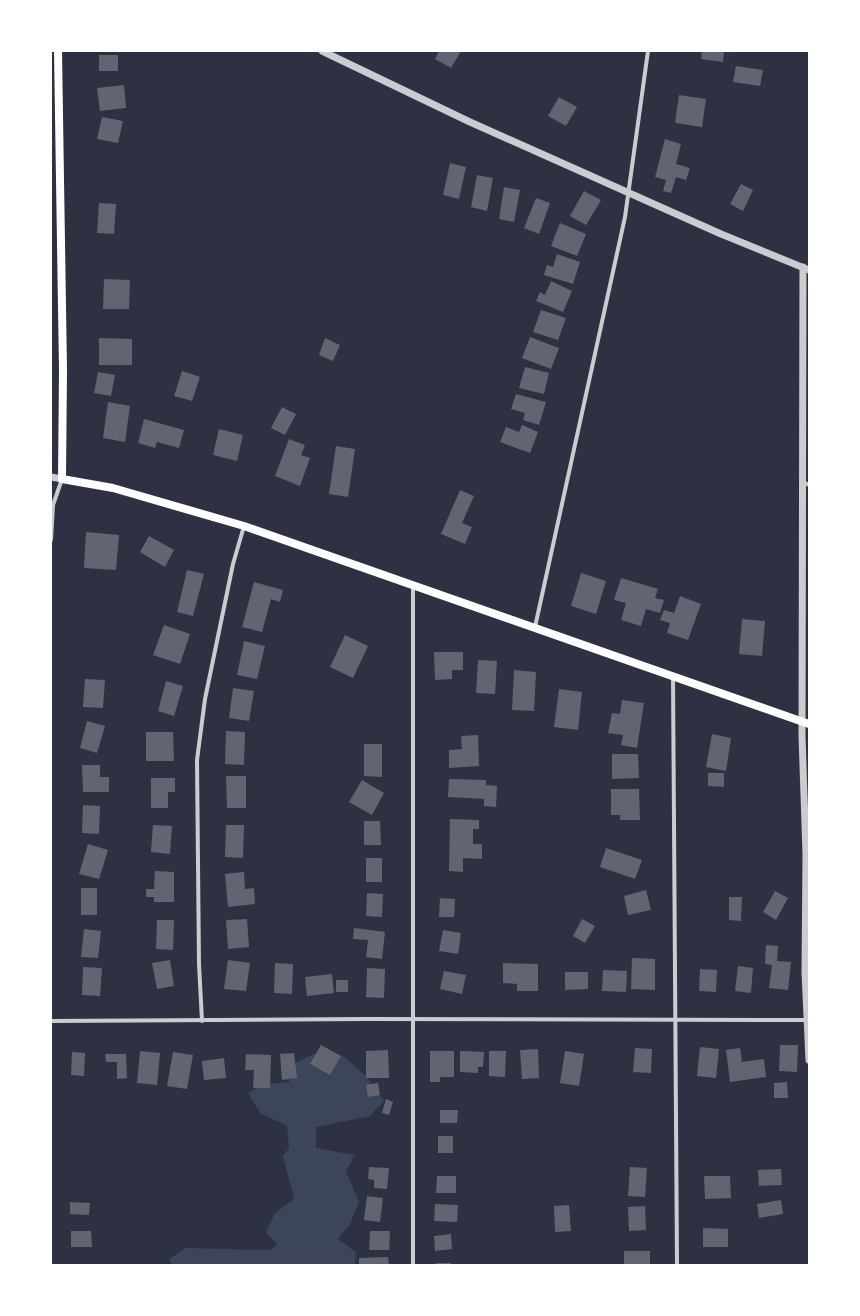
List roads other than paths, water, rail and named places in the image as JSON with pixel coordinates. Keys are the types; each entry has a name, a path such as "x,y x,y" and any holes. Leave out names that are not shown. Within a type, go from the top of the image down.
{"main road":[{"path":"58,51 63,370 62,479 113,488 244,526 413,584 805,723"}],"street":[{"path":"322,51 470,122 721,234 806,269 805,972 809,1060"},
{"path":"535,627 625,218 648,51"},
{"path":"51,477 62,479 53,505 51,540"},
{"path":"202,1020 199,964 197,760 206,692 233,564 244,526"},
{"path":"413,584 413,1265"},
{"path":"673,676 677,1265"},
{"path":"51,1021 808,1020"}]}
